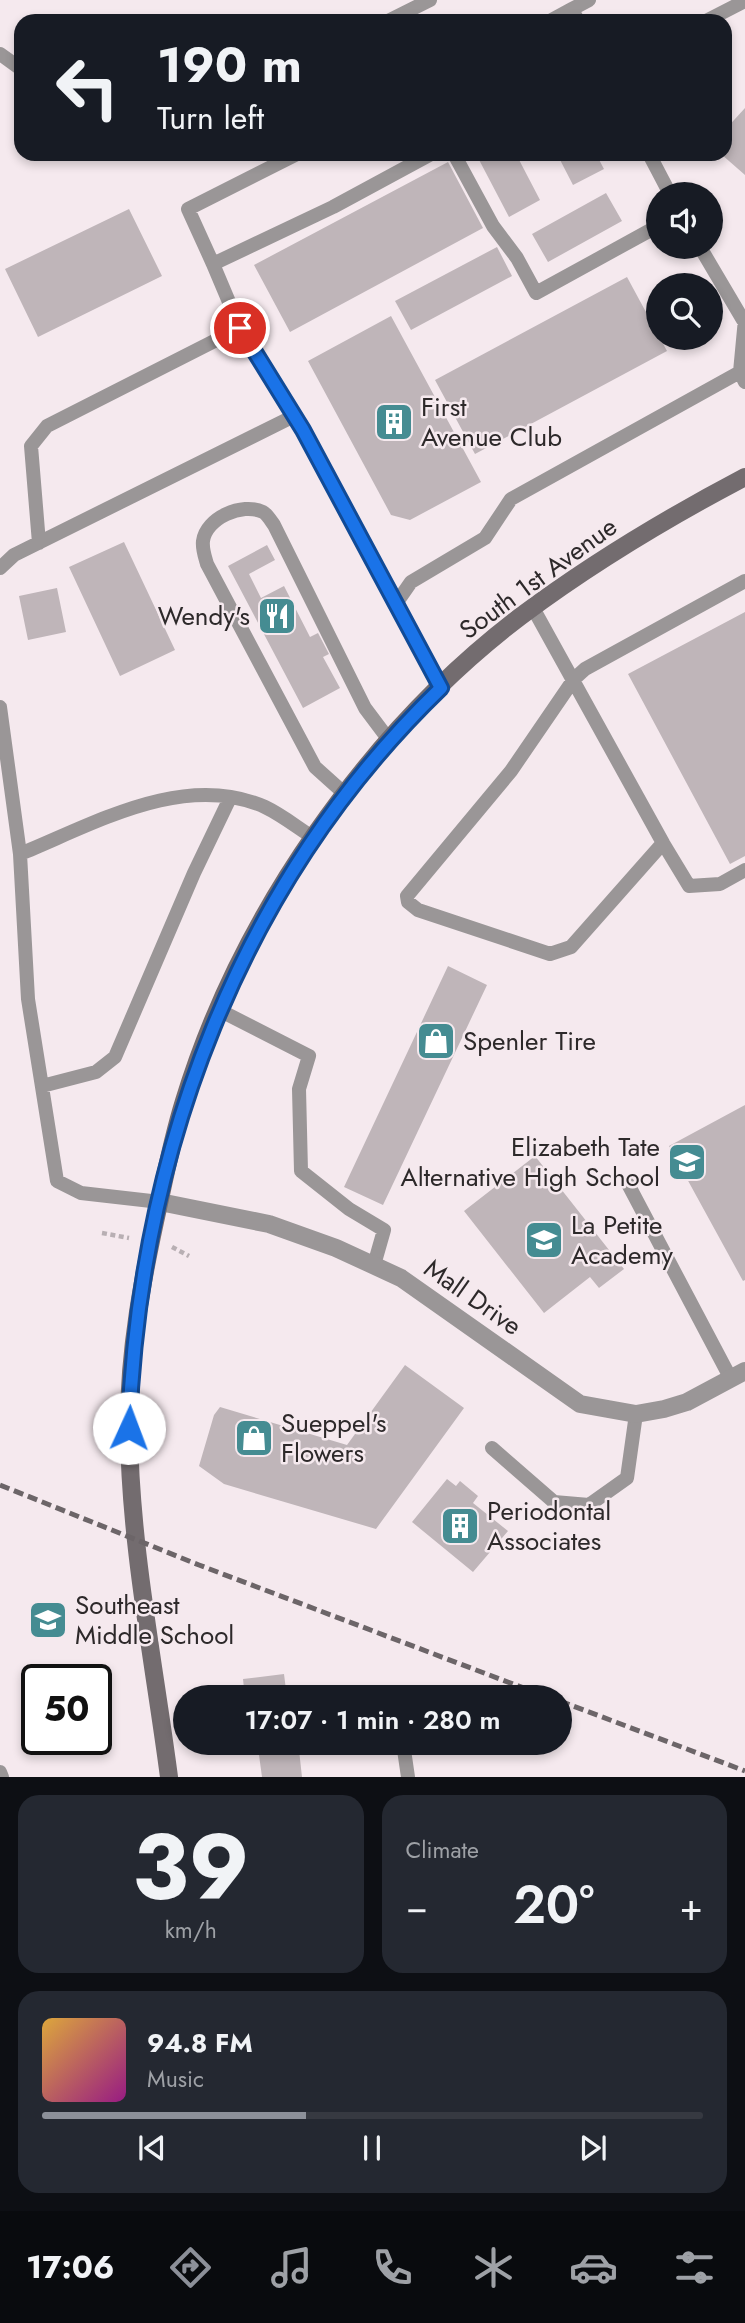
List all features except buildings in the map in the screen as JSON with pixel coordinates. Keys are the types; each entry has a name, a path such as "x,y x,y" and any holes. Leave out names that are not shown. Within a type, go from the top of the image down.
{"main road":[{"name":"South 1st Avenue","path":"169,1777 132,1494 129,1428 131,1370 140,1299 185,1098 219,1010 260,926 314,838 345,794 389,740 441,688 533,608 619,548 745,477"}],"street":[{"name":"Mall Drive","path":"160,1202 269,1224 374,1265 401,1278 580,1404 636,1413 687,1402 738,1375"}],"lane":[{"path":"402,14 430,0"},
{"path":"576,14 589,0"},
{"path":"720,14 745,1"},
{"path":"283,161 188,209 240,328 294,416 394,606 441,688"},
{"path":"213,264 333,207 418,161"},
{"path":"458,161 493,226 517,258 537,293 646,233"},
{"path":"653,161 664,182"},
{"path":"394,606 411,582 485,538 511,499 742,377 744,319 707,259"},
{"path":"39,543 32,446 47,426 240,328"},
{"path":"0,568 14,555 294,416"},
{"path":"345,794 315,767 206,564 203,541 209,527 220,517 243,509 263,512 274,524 365,708 389,740"},
{"path":"663,844 570,947 560,953 550,954 418,910 408,902 407,896 417,881 511,771 574,679 584,669 745,581"},
{"path":"533,608 688,886 720,884 745,870"},
{"path":"0,707 20,854 28,999 57,1181 81,1193 160,1202"},
{"path":"20,854 145,803 194,796 230,798 265,807 314,838"},
{"path":"42,1086 96,1073 115,1057 194,873 230,798"},
{"path":"219,1010 309,1056 299,1089 301,1171 349,1209 384,1230 374,1265"},
{"path":"628,1184 738,1375"},
{"path":"492,1448 554,1502 589,1505 627,1478 636,1413"},
{"path":"405,1755 408,1777"},
{"path":"0,1772 2,1777"}],"railway":[{"path":"0,1485 199,1565 516,1685"},
{"path":"572,1706 745,1771"}],"place":[{"name":"First Avenue Club","path":"394,422"},
{"name":"Wendy's","path":"277,616"},
{"name":"Spenler Tire","path":"436,1041"},
{"name":"Elizabeth Tate Alternative High School","path":"687,1162"},
{"name":"La Petite Academy","path":"544,1240"},
{"name":"Sueppel's Flowers","path":"254,1438"},
{"name":"Periodontal Associates","path":"460,1526"},
{"name":"Southeast Middle School","path":"48,1620"}],"route":[{"path":"129,1428 131,1370 146,1259 171,1149 205,1041 240,963 293,870 345,794 395,733 441,688 394,606 303,430 240,328"}]}
